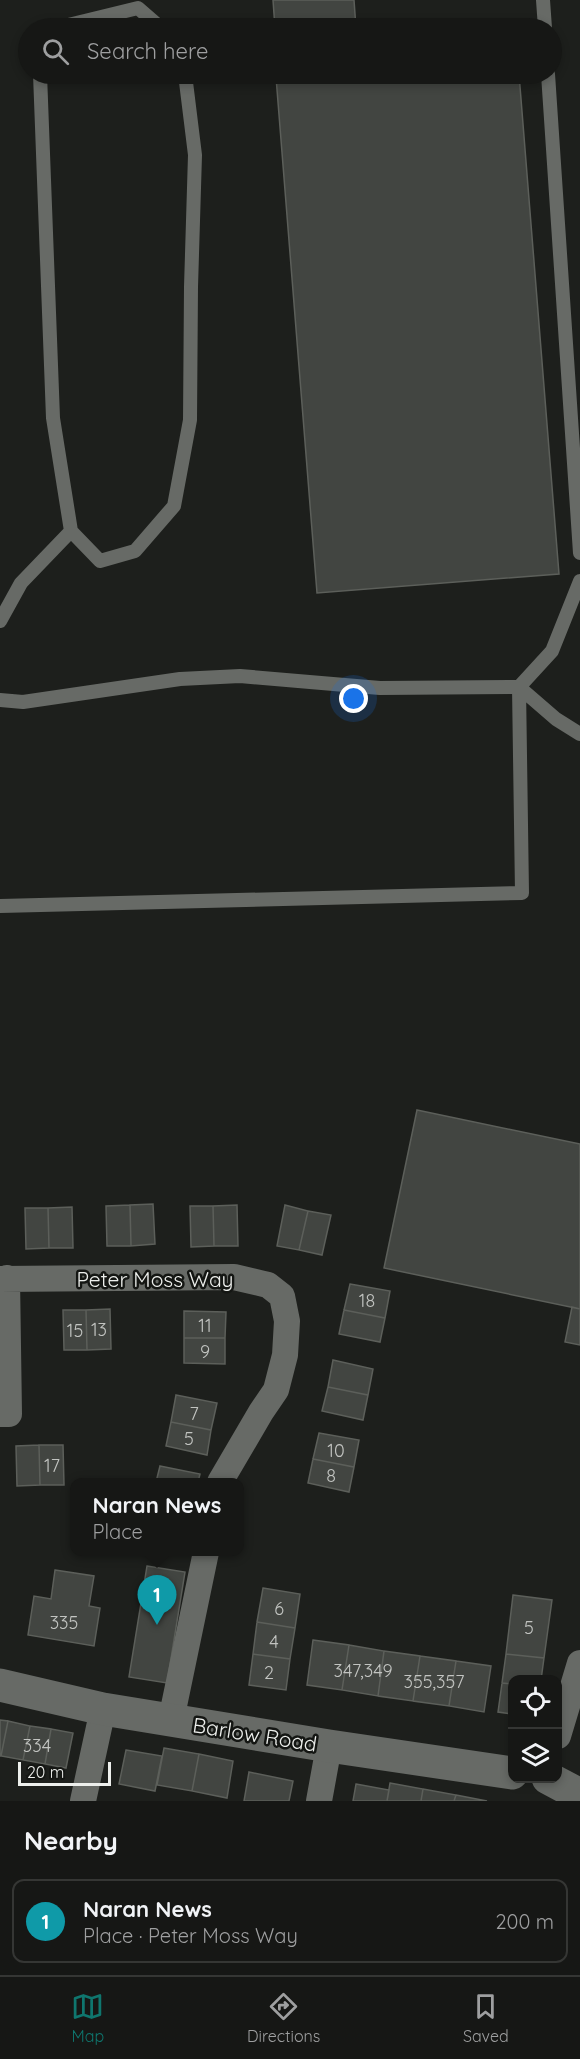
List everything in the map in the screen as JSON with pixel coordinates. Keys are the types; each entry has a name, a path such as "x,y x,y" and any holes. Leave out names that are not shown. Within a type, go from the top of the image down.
{"street":[{"name":"Peter Moss Way","path":"4,1278 234,1277 268,1285 282,1296 287,1321 285,1356 276,1390 222,1478"},
{"path":"0,1414 9,1414 4,1278"},
{"path":"171,1720 205,1556"},
{"path":"560,1729 580,1664"},
{"name":"Barlow Road","path":"0,1685 103,1709 508,1772"},
{"path":"83,1801 103,1709"},
{"path":"319,1801 329,1746"},
{"path":"556,1783 580,1795"}],"lane":[{"path":"543,0 544,18"},
{"path":"97,18 138,8 149,18"},
{"path":"40,84 53,418 71,531 100,561 135,551 174,506 190,420 195,155 186,84"},
{"path":"549,84 580,553"},
{"path":"0,621 21,583 71,531"},
{"path":"0,906 522,893 519,687 552,651 580,581"},
{"path":"0,700 23,702 180,679 240,676 380,688 519,687 556,718 580,734"}],"building":[{"path":"273,0 354,0 355,18 274,18"},
{"path":"277,84 520,84 559,574 317,593"},
{"path":"417,1110 580,1144 580,1309 384,1268"},
{"path":"153,1204 155,1244 131,1246 130,1205"},
{"path":"130,1205 131,1246 107,1246 106,1206"},
{"path":"237,1205 238,1246 214,1246 213,1206"},
{"path":"285,1205 308,1211 299,1250 277,1246"},
{"path":"190,1206 213,1206 214,1246 191,1247"},
{"path":"72,1207 73,1248 49,1248 48,1208"},
{"path":"25,1208 48,1208 49,1248 26,1249"},
{"path":"308,1211 331,1215 322,1255 299,1250"},
{"path":"350,1284 390,1291 385,1318 344,1310"},
{"path":"572,1307 580,1309 580,1345 565,1342"},
{"path":"110,1309 111,1349 87,1350 86,1310"},
{"path":"63,1310 86,1310 87,1350 64,1350"},
{"path":"344,1310 385,1318 380,1342 339,1334"},
{"path":"184,1311 226,1312 225,1338 184,1338"},
{"path":"184,1338 225,1338 225,1364 184,1363"},
{"path":"333,1360 373,1369 368,1395 328,1387"},
{"path":"328,1387 368,1395 363,1420 322,1411"},
{"path":"176,1395 217,1403 211,1430 171,1422"},
{"path":"171,1422 211,1430 207,1455 166,1446"},
{"path":"319,1433 359,1440 354,1467 313,1459"},
{"path":"39,1445 40,1485 17,1486 16,1446"},
{"path":"39,1445 63,1445 64,1485 40,1485"},
{"path":"313,1459 354,1467 349,1492 308,1483"},
{"path":"160,1466 200,1474 199,1478 157,1478"},
{"path":"147,1566 185,1572 167,1683 129,1677"},
{"path":"55,1570 94,1576 89,1606 100,1608 94,1646 28,1635 34,1596 51,1599"},
{"path":"263,1588 300,1594 295,1628 257,1622"},
{"path":"513,1595 552,1600 544,1658 506,1654"},
{"path":"257,1622 295,1628 290,1659 253,1654"},
{"path":"313,1640 349,1645 342,1690 307,1685"},
{"path":"349,1645 384,1651 378,1696 342,1690"},
{"path":"384,1651 420,1656 413,1701 378,1696"},
{"path":"253,1654 290,1659 286,1690 249,1685"},
{"path":"506,1654 544,1658 542,1675 508,1675 508,1684 502,1683"},
{"path":"420,1656 456,1661 449,1706 413,1701"},
{"path":"456,1661 491,1666 484,1712 449,1706"},
{"path":"502,1683 508,1684 508,1713 498,1712"},
{"path":"0,1720 8,1721 1,1756 0,1756"},
{"path":"8,1721 30,1726 23,1760 1,1756"},
{"path":"30,1726 51,1729 45,1764 23,1760"},
{"path":"51,1729 73,1733 66,1768 45,1764"},
{"path":"164,1748 199,1754 192,1791 157,1785"},
{"path":"126,1750 162,1756 155,1791 119,1784"},
{"path":"199,1754 233,1761 227,1798 192,1791"},
{"path":"249,1772 293,1781 289,1801 244,1801"},
{"path":"390,1783 423,1789 421,1801 387,1801"},
{"path":"356,1784 389,1790 387,1801 353,1801"},
{"path":"423,1789 456,1795 454,1801 421,1801"},
{"path":"456,1795 487,1801 454,1801"}],"place":[{"name":"Naran News","path":"157,1625"}]}
